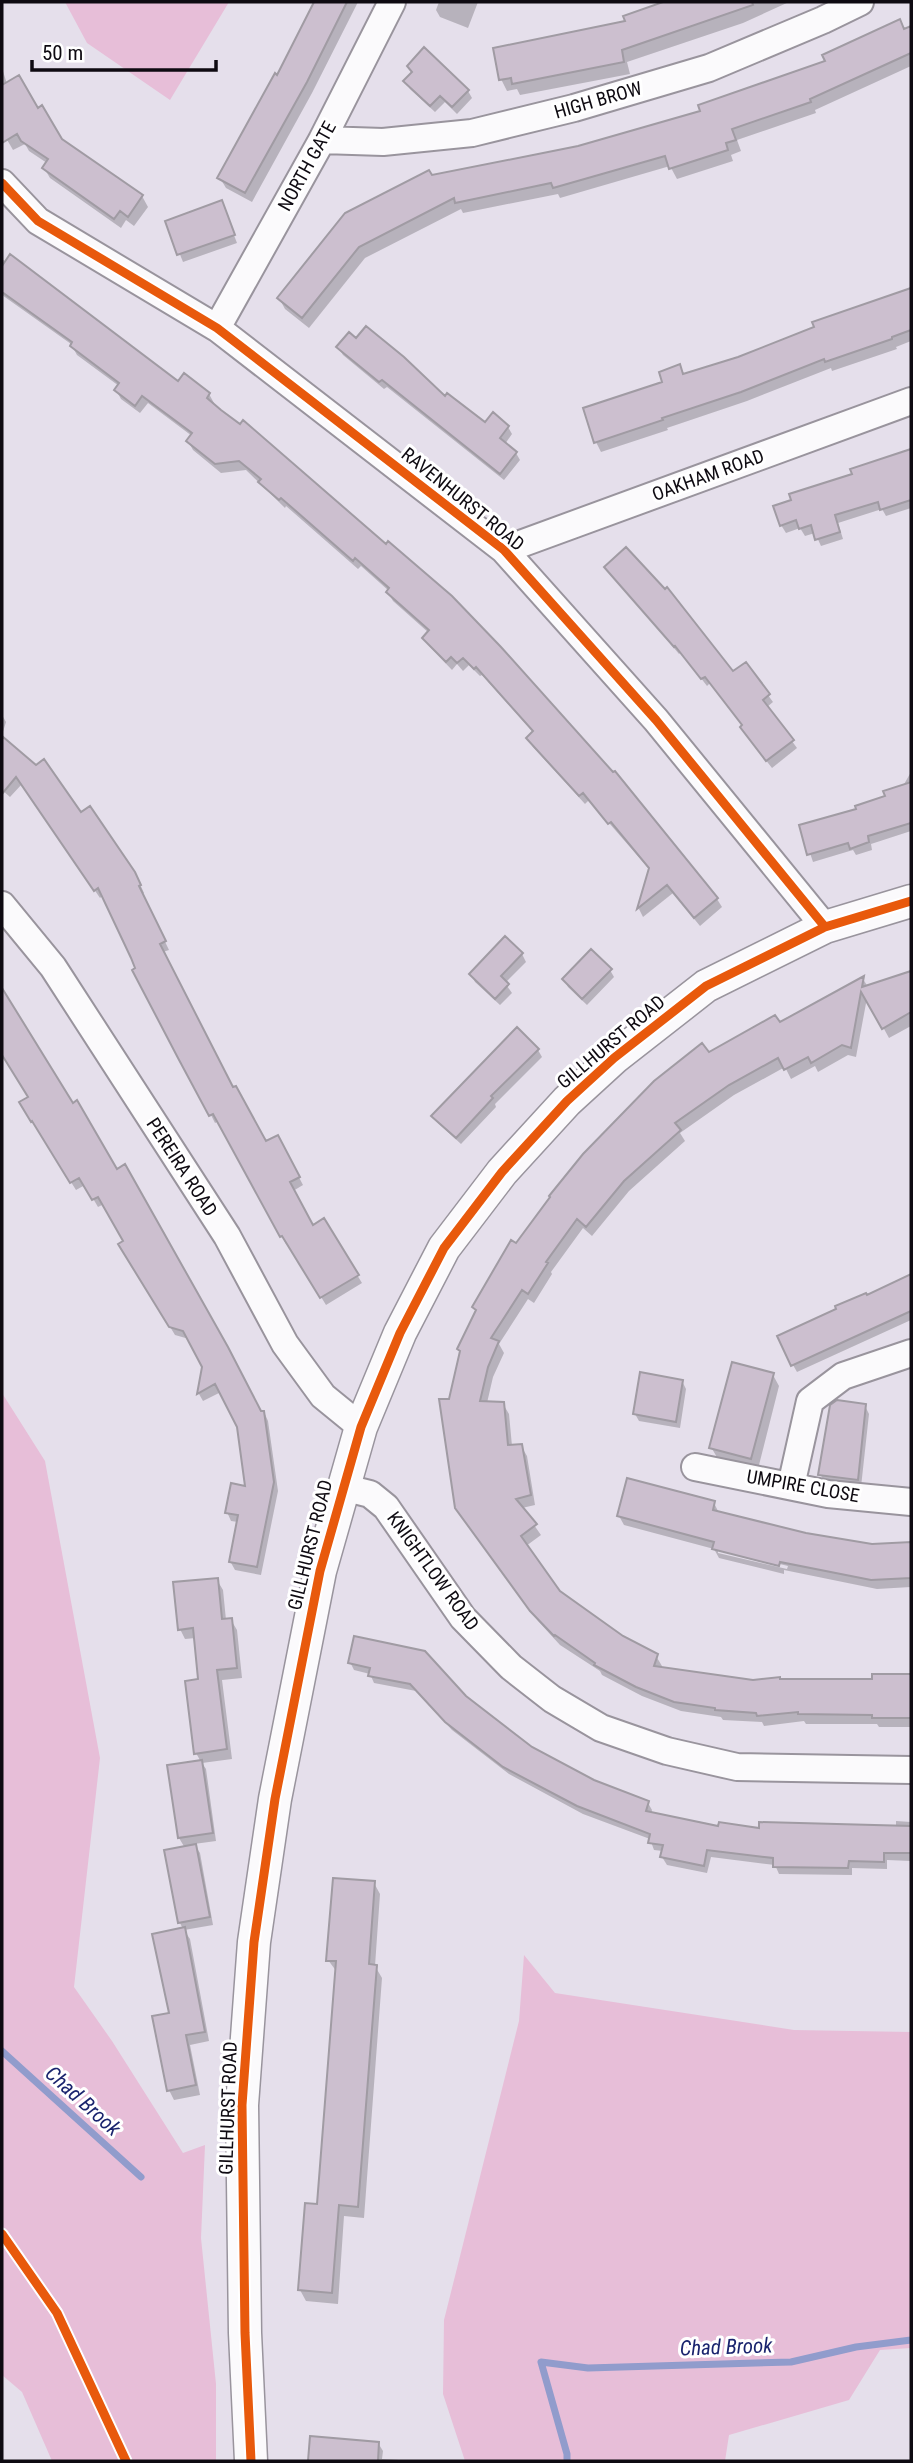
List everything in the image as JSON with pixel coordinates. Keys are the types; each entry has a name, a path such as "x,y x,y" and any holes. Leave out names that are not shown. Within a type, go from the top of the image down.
{"street":[{"name":"NORTH GATE","path":"217,328 322,141 392,2"},
{"name":"HIGH BROW","path":"322,141 383,142 472,133 574,108 709,68 860,2"},
{"name":"RAVENHURST ROAD","path":"2,183 38,221 217,328 504,550 656,720 825,927"},
{"name":"OAKHAM ROAD","path":"504,550 911,401"},
{"name":"GILLHURST ROAD","path":"251,2461 245,2333 242,2105 254,1942 275,1799 320,1571 361,1427 400,1333 443,1248 502,1172 567,1101 614,1058 706,986 825,927 911,901"},
{"name":"PEREIRA ROAD","path":"2,905 53,967 219,1225 285,1344 323,1396 361,1427"},
{"path":"791,1486 810,1401 843,1376 911,1353"},
{"name":"UMPIRE CLOSE","path":"695,1467 828,1494 911,1502"},
{"name":"KNIGHTLOW ROAD","path":"342,1487 370,1494 386,1507 463,1618 511,1667 552,1699 601,1728 667,1751 737,1768 911,1770"}],"shaded area":[{"path":"65,2 229,2 170,100 87,43"},
{"path":"2,1393 45,1461 100,1758 74,1987 112,2041 183,2153 205,2145 201,2238 216,2384 216,2461 52,2461 22,2392 2,2375"},
{"path":"524,1955 555,1993 794,2030 911,2032 911,2348 880,2350 849,2400 729,2435 725,2461 465,2461 443,2394 444,2320 519,2021"}],"building":[{"path":"314,2 347,2 307,82 245,193 217,178 275,73 277,75"},
{"path":"663,2 752,2 753,5 622,50 624,62 512,84 511,78 499,80 493,48 625,21 623,16"},
{"path":"900,19 904,29 911,26 911,53 810,99 811,102 732,129 736,140 726,143 728,150 669,169 665,156 553,188 551,183 455,203 454,198 359,247 302,318 277,298 345,213 429,170 432,175 578,146 700,111 698,105 825,61 822,55"},
{"path":"424,47 469,90 452,107 440,96 430,106 403,81 412,72 407,66"},
{"path":"19,75 38,108 42,105 62,139 143,195 128,217 120,211 114,219 42,168 48,159 21,141 17,134 2,143 2,85"},
{"path":"222,200 235,235 177,255 165,221"},
{"path":"10,254 178,381 184,373 210,393 207,398 221,410 240,424 243,420 386,544 388,541 452,596 613,772 615,771 718,898 694,918 667,885 637,909 649,868 611,822 608,824 583,793 579,796 526,738 533,731 476,667 474,669 463,658 457,663 451,657 446,662 422,638 429,630 386,592 389,588 355,558 353,561 281,498 279,500 258,482 261,479 239,461 215,464 186,441 192,433 142,396 135,406 114,390 119,383 70,346 72,342 2,292 2,266"},
{"path":"911,288 911,330 594,443 583,408 662,382 659,372 680,364 683,374 738,357 814,327 812,322"},
{"path":"366,326 445,396 447,393 485,422 493,412 509,426 500,438 517,452 500,474 336,347 349,332 356,338"},
{"path":"911,449 911,500 880,510 878,502 835,515 840,532 815,540 811,525 799,529 796,520 780,526 773,506 791,500 789,494 852,474 850,469"},
{"path":"626,547 665,589 667,587 733,671 746,662 770,694 763,700 794,740 766,761 705,677 701,679 604,567"},
{"path":"2,736 36,765 44,759 81,812 90,806 135,872 166,941 160,944 233,1087 236,1086 266,1141 278,1135 300,1177 290,1182 313,1225 324,1218 359,1275 320,1298 282,1236 280,1237 213,1114 209,1116 132,970 135,968 131,958 98,888 94,891 16,777 2,794"},
{"path":"911,782 911,823 868,836 869,842 850,849 848,843 807,855 799,825 856,809 855,806 885,796 883,791"},
{"path":"505,936 523,953 501,976 509,984 495,999 469,974"},
{"path":"591,949 612,969 582,999 562,979"},
{"path":"911,971 911,1012 882,1029 861,992 851,1048 842,1045 811,1063 808,1057 784,1070 778,1058 729,1085 675,1123 681,1130 624,1181 586,1227 577,1219 546,1262 548,1263 528,1294 522,1290 491,1338 499,1341 488,1367 480,1401 504,1402 508,1445 522,1444 531,1495 516,1499 537,1524 521,1536 560,1591 623,1636 658,1654 654,1666 753,1680 780,1677 872,1679 872,1674 911,1674 911,1718 798,1712 757,1716 756,1713 715,1710 674,1702 636,1687 594,1665 595,1663 554,1636 530,1611 455,1508 439,1399 449,1399 460,1351 457,1349 476,1310 472,1307 511,1240 516,1243 583,1154 654,1081 702,1043 709,1052 775,1015 780,1022 864,976 862,987"},
{"path":"2,988 73,1103 77,1100 117,1169 125,1164 261,1411 264,1411 274,1482 257,1567 229,1562 238,1515 225,1513 231,1483 245,1486 237,1427 215,1384 197,1394 202,1367 183,1331 169,1327 118,1244 123,1241 98,1197 92,1200 79,1178 70,1183 19,1102 28,1097 2,1055"},
{"path":"517,1027 539,1049 491,1096 493,1098 456,1138 431,1116"},
{"path":"911,1274 911,1311 791,1366 777,1336 836,1309 835,1306 866,1293 867,1295"},
{"path":"732,1362 774,1373 751,1459 709,1448"},
{"path":"640,1372 683,1380 676,1422 633,1414"},
{"path":"837,1400 866,1404 858,1480 818,1475 830,1405"},
{"path":"627,1478 715,1501 713,1510 806,1533 872,1544 911,1542 911,1578 871,1580 780,1562 779,1566 712,1549 714,1542 617,1516"},
{"path":"218,1578 222,1619 232,1618 237,1668 217,1670 227,1749 194,1754 185,1681 198,1679 193,1628 178,1630 173,1582"},
{"path":"354,1636 425,1651 466,1696 532,1747 594,1780 649,1801 646,1811 718,1826 719,1822 759,1828 759,1822 911,1826 911,1853 884,1853 884,1862 849,1861 848,1868 773,1867 773,1858 707,1850 704,1866 660,1857 663,1845 648,1843 650,1834 577,1806 503,1767 445,1722 410,1684 368,1676 370,1668 348,1663"},
{"path":"202,1760 213,1833 178,1838 167,1765"},
{"path":"196,1844 210,1917 178,1923 164,1850"},
{"path":"333,1878 375,1881 369,1964 377,1965 358,2207 339,2205 332,2293 298,2290 305,2203 317,2204 336,1961 326,1961"},
{"path":"185,1927 205,2032 186,2035 196,2085 167,2091 152,2016 169,2013 152,1934"},
{"path":"310,2436 379,2442 378,2461 308,2461"}],"waterway":[{"name":"Chad Brook","path":"2,2051 141,2177"},
{"name":"Chad Brook","path":"567,2461 541,2362 588,2368 791,2362 856,2347 911,2340"}],"cycle path":[{"path":"2,183 38,221 217,328 504,550 656,720 825,927"},
{"path":"251,2461 245,2333 242,2105 254,1942 275,1799 320,1571 361,1427 400,1333 444,1248 502,1172 567,1101 614,1058 706,986 825,927 911,901"},
{"path":"2,2234 57,2313 126,2461"}]}
